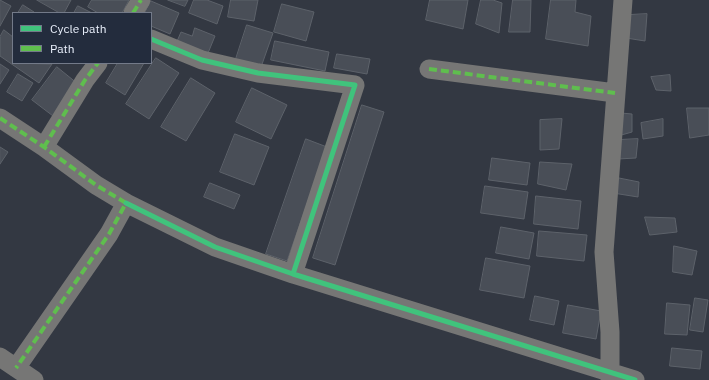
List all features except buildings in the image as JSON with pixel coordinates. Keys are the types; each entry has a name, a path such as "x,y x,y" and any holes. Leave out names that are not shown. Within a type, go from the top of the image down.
{"street":[{"path":"134,12 141,0"},
{"path":"610,376 610,332 604,252 623,0"},
{"path":"152,39 202,60 258,72 355,85 293,274"},
{"path":"44,147 85,80 97,64"},
{"path":"429,69 615,93"},
{"path":"0,118 44,147 96,185 126,202 215,247 293,274 610,376 635,380"},
{"path":"16,368 109,234 126,202"},
{"path":"0,357 34,380"}],"marked path":[{"path":"134,12 141,0"},
{"path":"44,147 85,80 97,64"},
{"path":"429,69 615,93"},
{"path":"0,118 44,147 96,185 126,203 109,234 16,368"}],"cycle path":[{"path":"152,39 202,60 258,73 355,85 293,274"},
{"path":"126,203 215,247 293,274 635,380"}]}
